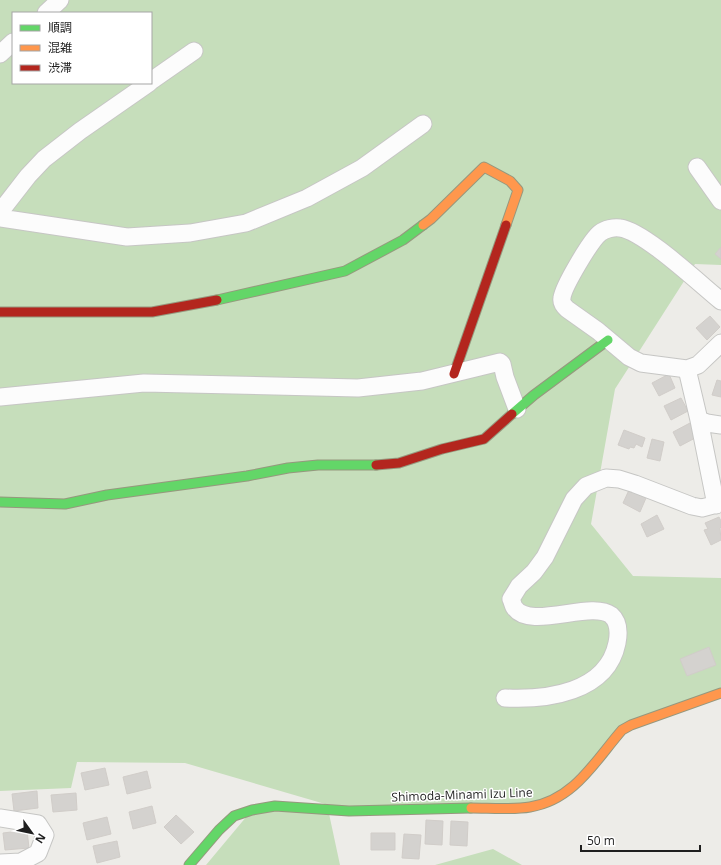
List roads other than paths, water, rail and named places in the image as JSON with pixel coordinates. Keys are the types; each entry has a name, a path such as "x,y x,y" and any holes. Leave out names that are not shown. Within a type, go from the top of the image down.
{"street":[{"path":"47,12 60,0"},
{"path":"0,54 12,43"},
{"path":"152,81 194,51"},
{"path":"0,212 28,176 44,159 80,131 147,84"},
{"path":"0,218 127,237 190,233 246,223 307,198 362,168 422,124"},
{"path":"697,166 721,201"},
{"path":"0,312 152,312 197,305 345,271 403,240 431,219 484,167 510,181 518,190 454,374"},
{"path":"721,301 645,240 626,229 618,227 600,233 592,241 566,287 562,299 563,305 567,309 598,331 629,357 641,362 669,368 687,369 698,365 721,343"},
{"path":"0,502 65,504 107,495 247,476 288,468 318,465 375,466 399,463 442,449 484,439 534,395 608,340"},
{"path":"0,397 144,383 358,388 422,381 500,362 502,364 517,410"},
{"path":"505,698 543,696 577,689 602,673 616,647 620,633 617,624 610,615 600,611 588,611 558,616 536,616 522,614 514,608 512,599 519,586 534,572 545,557 574,499 586,486 606,478 619,479 692,506 702,508 718,504 687,369"},
{"path":"699,420 721,425"},
{"name":"Shimoda-Minami Izu Line","path":"189,865 219,830 234,816 252,810 276,806 349,811 530,807 550,802 568,792 581,782 622,730 631,725 721,693"},
{"path":"0,818 38,824 45,835 38,853 21,862 0,862"}]}
